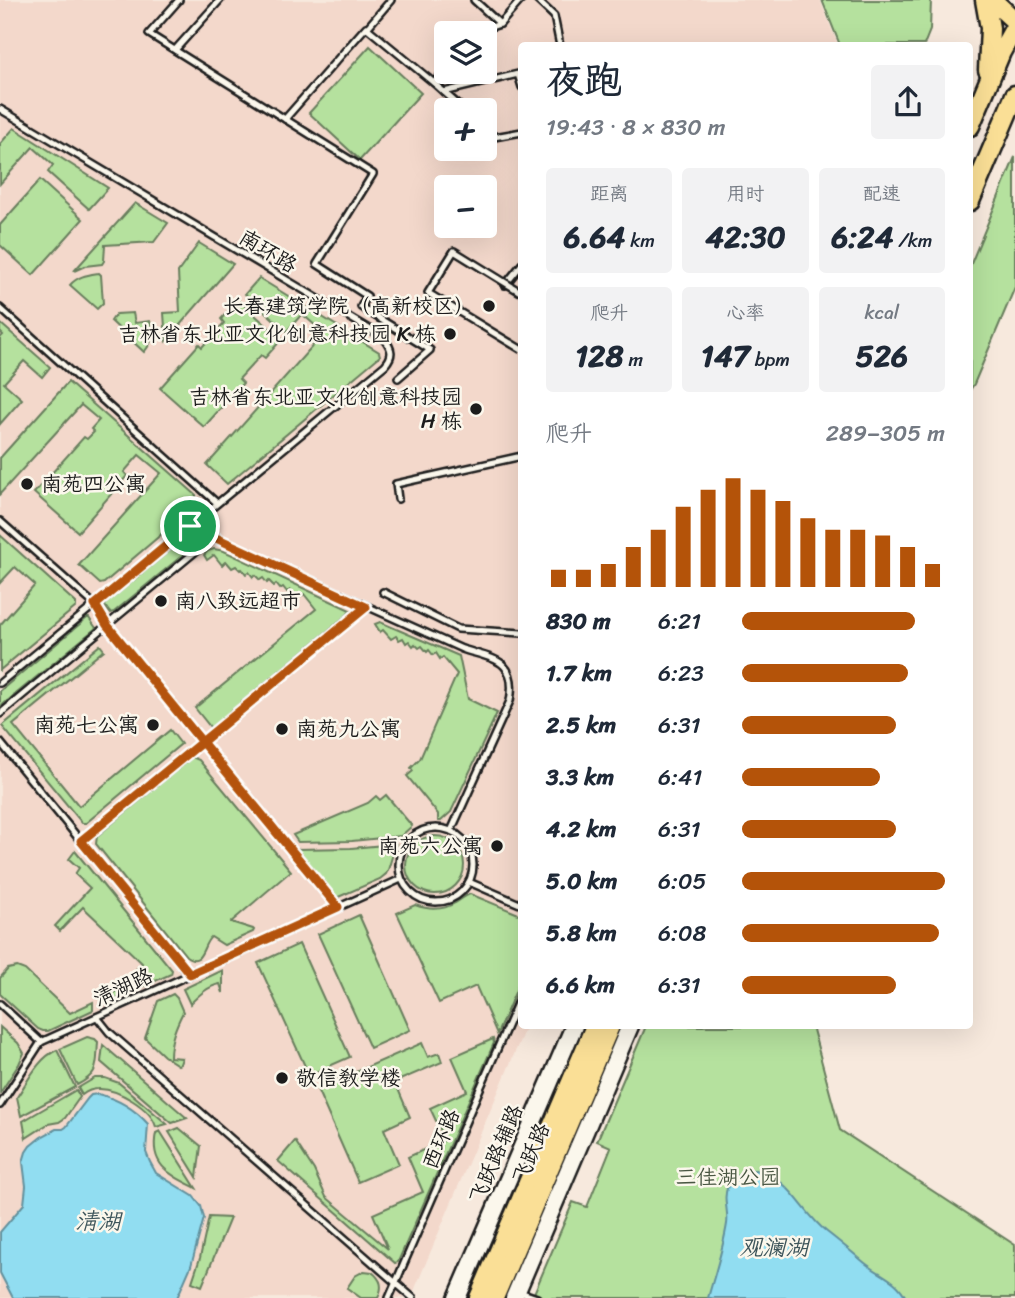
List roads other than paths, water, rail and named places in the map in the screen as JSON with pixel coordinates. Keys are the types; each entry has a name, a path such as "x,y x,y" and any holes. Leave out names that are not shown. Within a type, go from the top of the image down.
{"main road":[{"path":"985,0 990,28 988,82"},
{"path":"992,0 1015,21"},
{"path":"973,119 1007,39 1015,27"},
{"path":"973,194 1014,101"},
{"name":"飞跃路","path":"479,1298 594,1029"},
{"name":"飞跃路","path":"494,1298 609,1029"}],"street":[{"name":"飞跃路辅路","path":"457,1298 573,1029"},
{"path":"516,1295 629,1029"}],"lane":[{"path":"179,0 149,34 373,174 317,264 367,296 361,307 430,350 398,378"},
{"path":"175,50 220,0"},
{"path":"285,119 391,0"},
{"path":"474,0 500,24"},
{"path":"497,25 522,0"},
{"path":"537,0 554,16 559,42"},
{"path":"367,28 434,83"},
{"path":"444,92 518,74"},
{"path":"435,84 451,98"},
{"name":"南环路","path":"0,108 384,338 391,352 391,359 385,365 0,683"},
{"path":"497,136 518,133"},
{"path":"518,291 454,251 428,293 518,349"},
{"path":"518,292 454,253 429,293 518,349"},
{"path":"505,285 518,269"},
{"path":"0,309 217,503"},
{"path":"398,499 396,484 405,480 518,457"},
{"path":"0,521 95,605 107,625 338,907"},
{"path":"190,526 462,649 501,661 511,679 510,701 451,831"},
{"path":"0,714 213,537"},
{"path":"383,592 458,629 518,633"},
{"path":"81,841 366,607"},
{"path":"0,742 190,974"},
{"path":"438,828 451,831 461,838 472,859 469,882 462,892 452,899 428,902 417,897 401,879 401,854 406,843 415,835 438,828"},
{"name":"清湖路","path":"41,1042 401,879"},
{"path":"469,882 518,903"},
{"name":"西环路","path":"389,1298 518,1001"},
{"path":"0,1004 41,1042 0,1105"},
{"path":"97,1017 109,1032 413,1298"},
{"path":"516,1295 537,1298"}],"water":[{"name":"清湖","path":"98,1094 125,1105 148,1124 146,1152 156,1173 193,1196 201,1206 204,1218 191,1266 177,1298 13,1298 0,1273 0,1232 24,1204 26,1186 23,1162 26,1152 41,1137 66,1127 88,1098"},
{"name":"观澜湖","path":"755,1170 787,1187 818,1224 893,1282 906,1298 708,1298 727,1224 728,1186 739,1175"}],"place":[{"name":"长春建筑学院（高新校区）","path":"489,306"},
{"name":"吉林省东北亚文化创意科技园 K 栋","path":"450,334"},
{"name":"吉林省东北亚文化创意科技园 H 栋","path":"476,409"},
{"name":"南苑四公寓","path":"27,484"},
{"name":"南八致远超市","path":"161,601"},
{"name":"南苑七公寓","path":"153,725"},
{"name":"南苑九公寓","path":"282,729"},
{"name":"南苑六公寓","path":"497,846"},
{"name":"敬信教学楼","path":"282,1078"}],"park label":[{"name":"三佳湖公园","path":"728,1177"}]}
